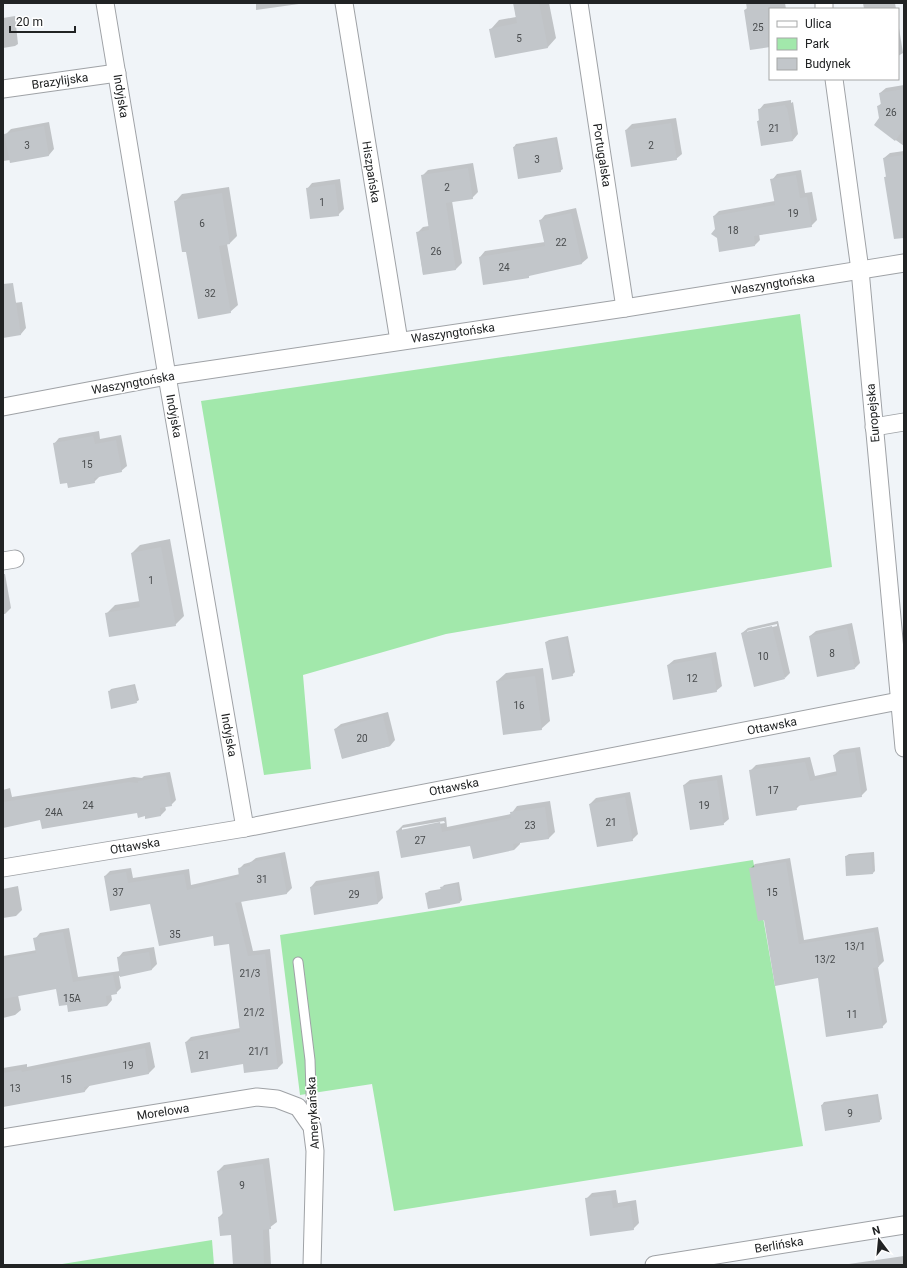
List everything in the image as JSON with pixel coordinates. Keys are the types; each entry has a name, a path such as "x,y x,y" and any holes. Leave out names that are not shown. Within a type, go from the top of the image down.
{"street":[{"name":"Indyjska","path":"105,3 167,376 246,828"},
{"name":"Hiszpańska","path":"344,3 399,341"},
{"name":"Portugalska","path":"578,3 625,308"},
{"name":"Brazylijska","path":"3,89 117,73"},
{"name":"Europejska","path":"834,80 860,270 874,427 902,701 904,748"},
{"name":"Waszyngtońska","path":"3,407 167,376 625,308 904,263"},
{"path":"874,427 904,422"},
{"name":"Ottawska","path":"3,868 246,828 902,701"},
{"name":"Morelowa","path":"3,1138 257,1097 277,1099 298,1107 312,1127"},
{"name":"Amerykańska","path":"312,1127 315,1151 312,1265"},
{"name":"Berlińska","path":"654,1265 904,1225"}],"lane":[{"name":"Amerykańska","path":"298,962 310,1060 312,1127"}],"green space":[{"path":"800,314 832,567 446,634 303,675 311,769 264,775 201,401"},
{"path":"753,860 803,1146 394,1211 372,1084 300,1095 280,935"},
{"path":"212,1240 214,1265 56,1265"}],"building":[{"path":"513,3 539,3 548,48 495,58 489,29 517,23"},
{"path":"746,3 770,3 769,47 750,50 744,10 747,9"},
{"path":"904,89 904,129 895,141 874,125 879,118 877,106 881,105 879,93"},
{"path":"785,105 786,108 787,107 793,141 761,146 757,121 759,121 758,109"},
{"path":"671,123 677,160 631,167 625,130"},
{"path":"44,126 49,156 10,163 4,134"},
{"path":"555,139 561,172 518,179 513,147"},
{"path":"904,155 904,238 894,239 884,177 886,177 883,158"},
{"path":"468,168 473,199 446,203 456,270 423,275 416,232 429,230 421,175"},
{"path":"796,175 800,198 807,197 812,227 754,236 755,246 719,252 717,238 711,234 715,229 713,216 775,205 770,179"},
{"path":"335,184 339,216 310,219 306,188"},
{"path":"222,193 230,244 219,246 231,313 198,319 186,252 182,252 174,201"},
{"path":"571,213 582,264 529,276 529,278 483,285 479,257 545,246 539,220"},
{"path":"13,283 21,335 3,338 3,284"},
{"path":"93,436 95,444 116,440 122,472 94,478 95,483 68,488 67,483 60,484 53,443"},
{"path":"161,547 176,626 109,637 105,613 140,607 131,553"},
{"path":"772,626 785,679 754,687 741,633"},
{"path":"847,628 855,669 817,677 809,636"},
{"path":"566,638 573,676 552,680 545,642"},
{"path":"711,657 717,692 673,700 667,665"},
{"path":"535,676 542,730 503,735 496,681"},
{"path":"133,686 137,703 111,709 108,691"},
{"path":"383,716 390,746 342,759 334,729"},
{"path":"855,752 862,797 796,806 797,810 756,816 749,770 805,762 810,781 837,775 833,755"},
{"path":"166,776 172,806 160,808 161,816 145,819 145,816 138,818 137,813 42,829 40,820 3,828 3,802 129,782 138,783 138,781"},
{"path":"717,780 724,825 690,830 683,785"},
{"path":"625,797 633,841 597,847 589,804"},
{"path":"545,807 549,839 513,844 514,850 473,859 470,846 401,858 396,831 440,822 442,832 511,818 510,812"},
{"path":"871,854 873,874 846,876 845,856"},
{"path":"280,857 287,894 235,903 248,956 265,954 278,1069 244,1073 243,1064 191,1073 185,1042 240,1032 229,944 214,946 213,936 159,946 150,904 110,911 104,876 126,872 128,883 184,874 187,890 239,877 238,868 250,866 250,862"},
{"path":"786,862 799,944 874,932 879,967 873,968 883,1028 826,1037 818,978 775,986 764,920 758,921 749,868"},
{"path":"374,876 378,904 314,915 310,887"},
{"path":"457,884 460,903 428,909 425,893 441,890 440,887"},
{"path":"63,932 73,982 113,975 117,994 106,996 107,1006 68,1012 67,1005 59,1006 56,989 3,999 3,959 36,953 33,938"},
{"path":"149,952 152,970 120,977 117,957"},
{"path":"145,1048 149,1074 84,1087 85,1092 3,1107 3,1073 21,1070 22,1072"},
{"path":"876,1096 880,1122 825,1131 821,1105"},
{"path":"263,1164 271,1229 263,1230 264,1265 233,1265 231,1235 220,1236 218,1217 223,1216 217,1171"},
{"path":"611,1195 613,1208 630,1205 634,1230 590,1236 585,1198"}]}
